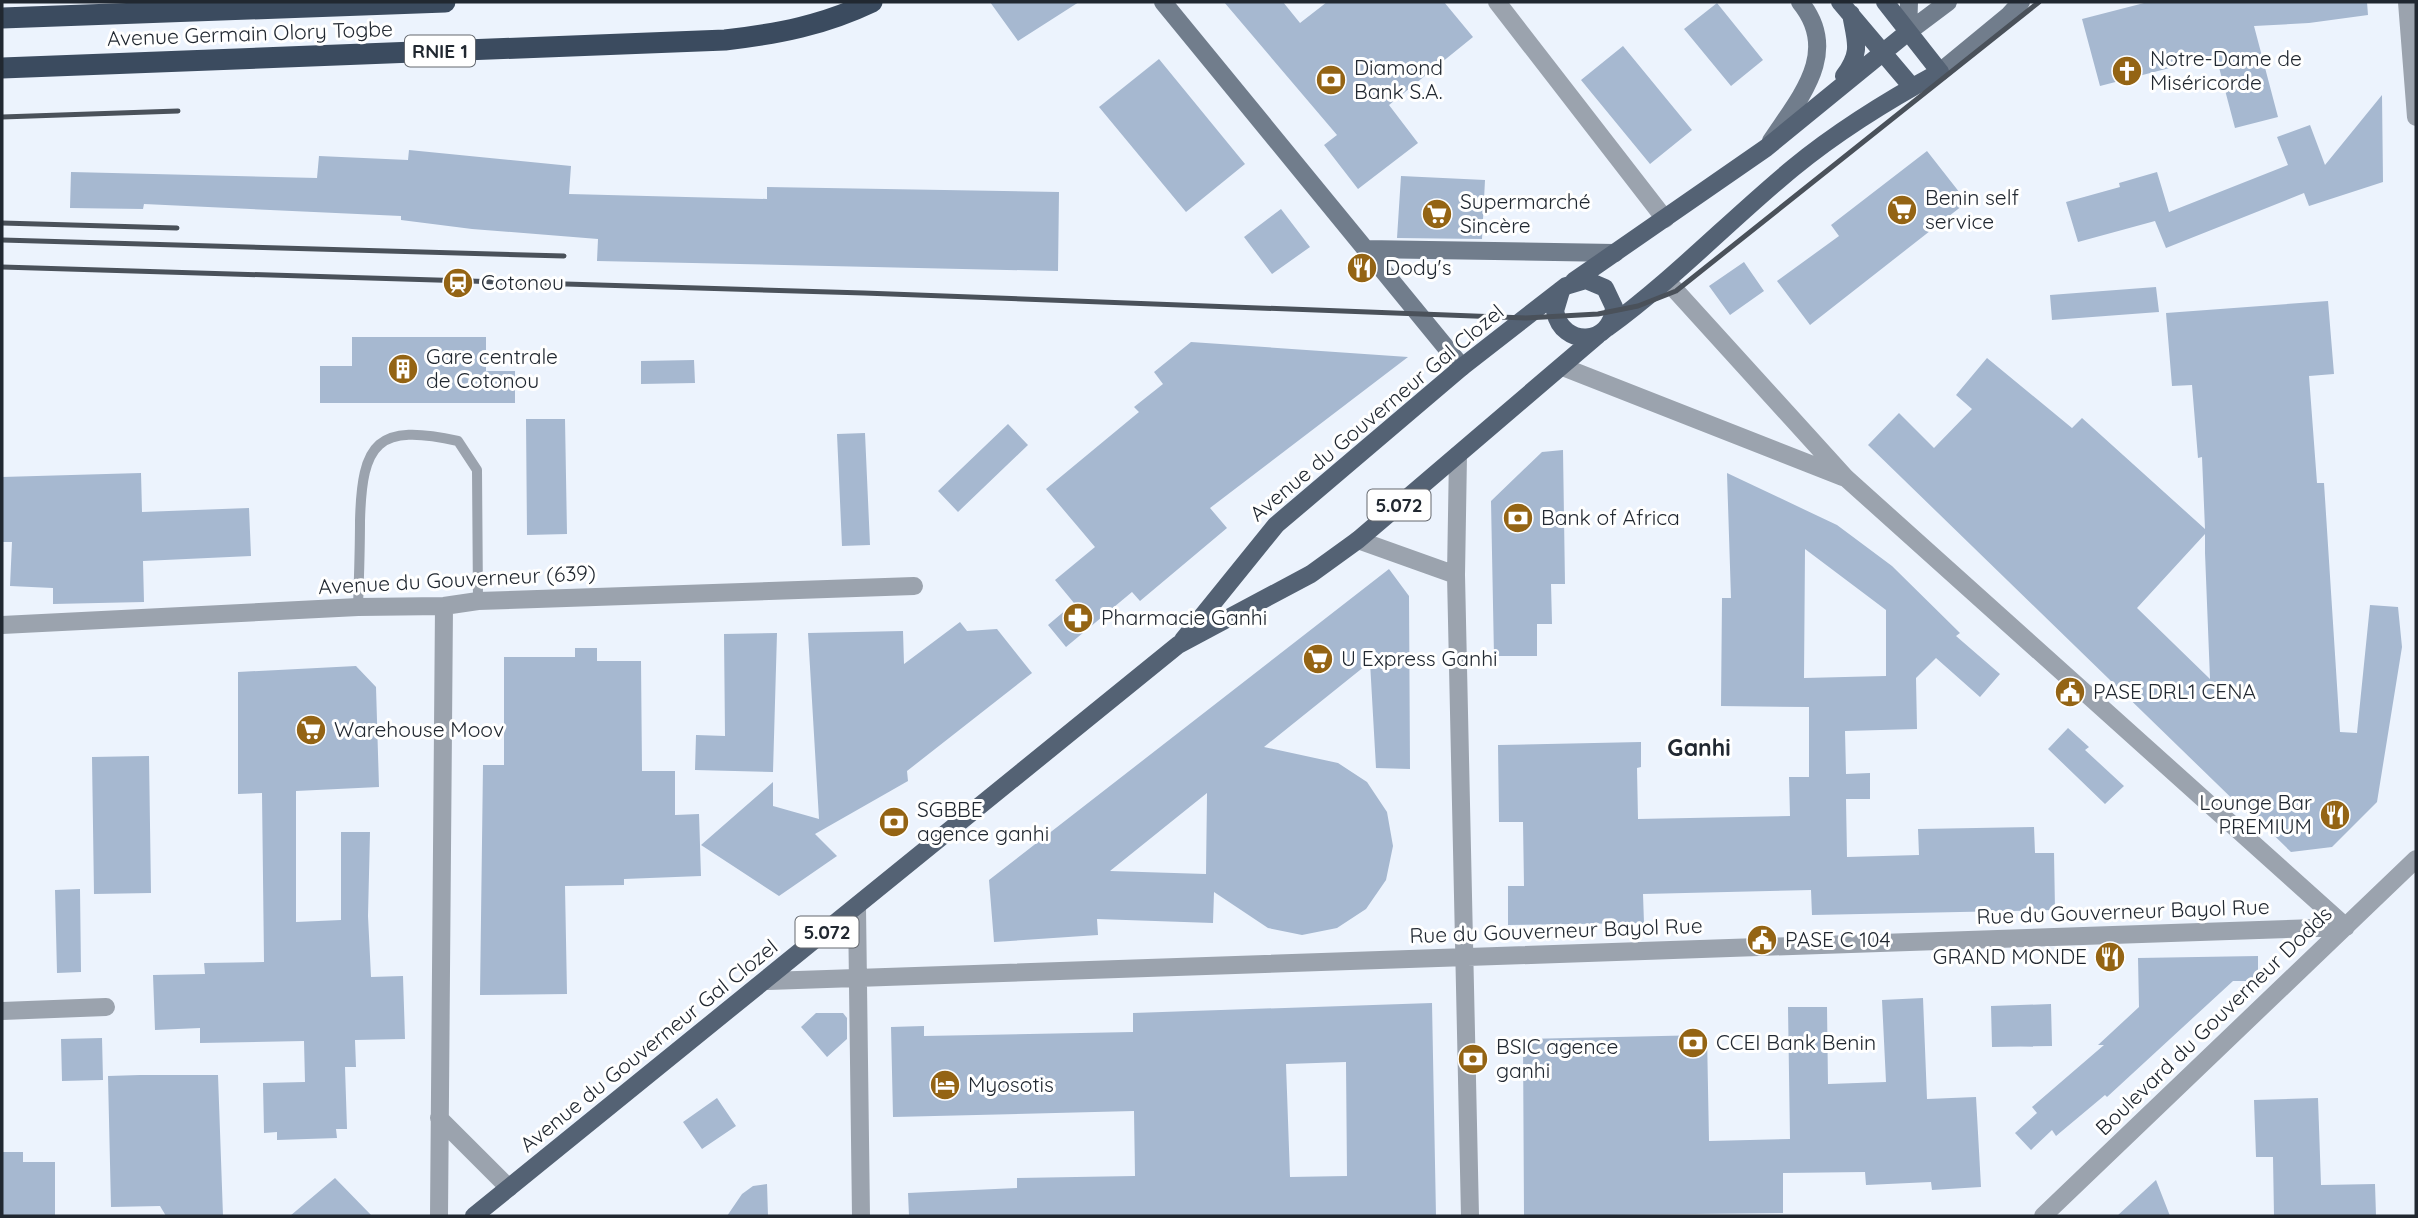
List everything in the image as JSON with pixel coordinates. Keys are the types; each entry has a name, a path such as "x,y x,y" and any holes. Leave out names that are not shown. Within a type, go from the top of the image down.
{"highway":[{"name":"Avenue Germain Olory Togbe","path":"2,18 445,2"},
{"name":"Avenue Germain Olory Togbe","path":"2,68 725,40 798,30 834,19 872,2"}],"main road":[{"path":"1885,2 1940,72"},
{"path":"1846,8 1912,87"},
{"path":"1832,93 1856,60 1857,44 1846,8"},
{"name":"Avenue du Gouverneur Gal Clozel","path":"1178,645 1276,525 1462,367 1565,288 1766,148 1908,32"},
{"name":"Avenue du Gouverneur Gal Clozel","path":"474,1216 768,981 1178,645 1311,574 1358,540 1602,332 1667,281 1796,165 1912,87 1940,72"},
{"path":"1593,281 1607,291 1614,311 1602,332 1578,338 1561,328 1555,307 1565,288 1593,281"}],"street":[{"path":"1163,2 1462,367"},
{"path":"1497,2 1665,219"},
{"path":"1766,148 1806,87 1818,50 1817,34 1810,14 1800,2"},
{"path":"1908,32 1909,2"},
{"name":"Avenue du Gouverneur Gal Clozel","path":"1908,32 1948,2"},
{"name":"Avenue du Gouverneur Gal Clozel","path":"1940,72 2021,2"},
{"path":"2407,2 2416,117"},
{"path":"1366,249 1615,253"},
{"path":"1667,281 1846,478 2346,927"},
{"path":"1563,367 1846,478"},
{"path":"1458,455 1456,575 1470,1216"},
{"path":"1358,540 1456,575"},
{"name":"Avenue du Gouverneur (639)","path":"2,625 358,607 444,606 478,601 914,586"},
{"path":"439,1216 444,606"},
{"name":"Boulevard du Gouverneur Dodds","path":"2043,1216 2416,859"},
{"path":"857,907 861,1216"},
{"name":"Rue du Gouverneur Bayol Rue","path":"768,981 2346,927"},
{"path":"2,1011 106,1007"},
{"path":"439,1118 509,1188"}],"lane":[{"path":"358,607 361,478 370,454 390,438 420,433 458,441 477,470 478,601"}],"building":[{"path":"990,2 1079,2 1018,41"},
{"path":"1224,2 1283,2 1300,23 1327,2 1444,2 1473,37 1389,105 1418,143 1358,189 1324,145 1337,135"},
{"name":"Notre-Dame de Miséricorde","path":"2148,2 2367,2 2368,15 2309,23 2254,26 2278,117 2235,128 2216,56 2100,86 2082,19"},
{"path":"1717,3 1763,60 1731,86 1684,29"},
{"path":"1623,46 1692,130 1650,164 1581,80"},
{"path":"1159,59 1245,164 1186,212 1099,107"},
{"path":"2382,95 2383,182 2309,206 2304,193 2166,248 2155,221 2078,242 2066,202 2120,187 2119,183 2157,172 2169,212 2288,165 2277,137 2310,125 2325,165"},
{"path":"409,150 571,166 569,194 767,199 767,187 1059,192 1058,271 597,261 598,239 472,229 401,220 401,216 144,204 143,209 70,208 71,172 317,178 319,156 408,160"},
{"path":"1927,151 1967,202 1810,325 1777,281 1839,236 1831,225"},
{"path":"1401,176 1485,180 1482,239 1397,238"},
{"path":"1281,209 1310,247 1272,274 1244,237"},
{"path":"1744,262 1764,291 1730,315 1709,286"},
{"path":"2156,287 2159,312 2052,320 2050,295"},
{"path":"2328,301 2334,374 2309,376 2317,483 2324,483 2340,732 2357,733 2370,605 2398,607 2402,647 2377,802 2332,847 2291,852 2252,814 2250,816 1868,445 1899,413 1934,448 1972,409 1956,395 1987,358 2072,428 2082,418 2205,529 2202,457 2198,458 2192,385 2172,386 2166,313","holes":["2205,534 2210,679 2137,608"]},
{"name":"Gare centrale de Cotonou","path":"352,337 486,337 486,371 515,371 515,403 320,403 320,366 352,366"},
{"path":"1191,342 1408,357 1210,508 1227,528 1140,601 1132,592 1066,647 1048,625 1074,603 1055,580 1095,547 1046,489 1139,412 1134,407 1163,384 1154,372"},
{"path":"694,360 695,383 641,384 641,361"},
{"path":"526,419 565,419 567,534 527,535"},
{"path":"1008,424 1028,445 958,512 938,491"},
{"path":"865,433 870,545 842,546 837,434"},
{"path":"1563,450 1565,584 1551,584 1552,624 1537,624 1537,656 1494,656 1491,501 1542,452"},
{"path":"141,473 142,512 249,508 251,556 143,561 144,602 53,604 53,588 10,586 12,542 2,542 2,477"},
{"path":"1727,473 1837,525 1892,566 1960,633 1956,636 2000,674 1980,697 1936,658 1916,678 1917,729 1845,731 1846,774 1870,773 1870,799 1846,799 1847,857 1919,855 1918,829 2034,827 2035,853 2054,853 2055,910 1812,915 1811,890 1643,894 1644,923 1508,925 1508,886 1524,886 1523,822 1499,822 1498,745 1641,742 1641,767 1637,768 1638,819 1790,816 1789,777 1809,777 1809,707 1721,706 1722,598 1731,598","holes":["1805,549 1886,610 1886,676 1804,678"]},
{"path":"1389,569 1409,596 1410,769 1376,768 1370,662 1264,747 1338,763 1367,782 1387,812 1393,846 1386,880 1366,909 1337,928 1302,935 1268,928 1214,892 1213,923 1097,919 1098,935 994,942 989,880","holes":["1207,793 1206,874 1110,871"]},
{"path":"960,622 967,631 997,629 1032,673 907,771 908,781 815,834 837,856 779,896 701,845 773,782 773,806 819,819 808,633 903,631 904,664"},
{"path":"777,633 773,772 695,770 696,735 725,736 724,634"},
{"path":"575,648 597,648 597,661 641,661 642,771 675,771 675,815 699,814 701,876 624,879 624,885 565,886 567,994 480,995 483,765 504,765 504,657 575,657"},
{"path":"356,666 376,687 379,787 296,791 296,922 341,920 341,832 370,832 368,916 371,977 403,976 405,1039 355,1040 356,1067 345,1067 347,1129 336,1129 337,1138 277,1140 277,1132 264,1133 263,1083 305,1082 304,1041 200,1043 200,1028 155,1030 153,975 205,974 204,963 264,962 262,793 238,794 238,672"},
{"path":"2068,728 2089,747 2085,750 2124,786 2105,804 2048,749"},
{"path":"149,756 151,893 94,894 92,757"},
{"path":"80,889 81,972 57,973 55,890"},
{"path":"2258,956 2258,981 2233,981 2107,1097 2105,1095 2056,1136 2052,1130 2031,1150 2015,1133 2037,1113 2032,1107 2104,1045 2098,1045 2139,1007 2138,958"},
{"path":"1923,998 1927,1099 1976,1097 1981,1187 1932,1190 1931,1182 1866,1185 1865,1172 1783,1173 1783,1213 1524,1216 1523,1039 1707,1035 1709,1141 1790,1139 1788,1007 1827,1007 1828,1084 1886,1082 1882,1000"},
{"path":"1432,1003 1436,1216 909,1216 908,1193 1017,1188 1017,1178 1135,1176 1134,1111 893,1117 891,1027 924,1026 924,1036 1133,1032 1133,1013","holes":["1346,1062 1347,1176 1290,1177 1286,1064"]},
{"path":"2051,1004 2052,1046 1992,1047 1991,1006"},
{"path":"816,1013 843,1013 847,1018 847,1039 827,1057 801,1027"},
{"path":"102,1038 103,1080 62,1081 61,1039"},
{"path":"218,1075 223,1216 166,1216 160,1206 111,1207 108,1076"},
{"path":"717,1098 736,1126 702,1149 683,1122"},
{"path":"2318,1098 2321,1185 2375,1184 2376,1216 2274,1216 2273,1157 2256,1157 2254,1100"},
{"path":"2,1152 23,1152 23,1162 55,1162 55,1216 2,1216"},
{"path":"335,1178 372,1216 290,1216"},
{"path":"2156,1180 2170,1216 2117,1216"},
{"path":"767,1184 768,1216 727,1216 742,1194 753,1186"}],"railway":[{"path":"2,267 864,293 1526,318 1598,314 1638,306 1676,291 2039,2"},
{"path":"2,117 178,111"},
{"path":"2,223 177,228"},
{"path":"2,240 564,256"}],"place":[{"name":"Notre-Dame de Miséricorde","path":"2127,71"},
{"name":"Diamond Bank S.A.","path":"1331,80"},
{"name":"Benin self service","path":"1902,210"},
{"name":"Supermarché Sincère","path":"1437,214"},
{"name":"Dody's","path":"1362,268"},
{"name":"Cotonou","path":"458,283"},
{"name":"Gare centrale de Cotonou","path":"403,369"},
{"name":"Bank of Africa","path":"1518,518"},
{"name":"Pharmacie Ganhi","path":"1078,618"},
{"name":"U Express Ganhi","path":"1318,659"},
{"name":"PASE DRL1 CENA","path":"2070,692"},
{"name":"Warehouse Moov","path":"311,730"},
{"name":"Lounge Bar PREMIUM","path":"2335,815"},
{"name":"SGBBE agence ganhi","path":"894,822"},
{"name":"PASE C 104","path":"1762,940"},
{"name":"GRAND MONDE","path":"2110,957"},
{"name":"CCEI Bank Benin","path":"1693,1043"},
{"name":"BSIC agence ganhi","path":"1473,1059"},
{"name":"Myosotis","path":"945,1085"}],"district":[{"name":"Ganhi","path":"1699,748"}]}
